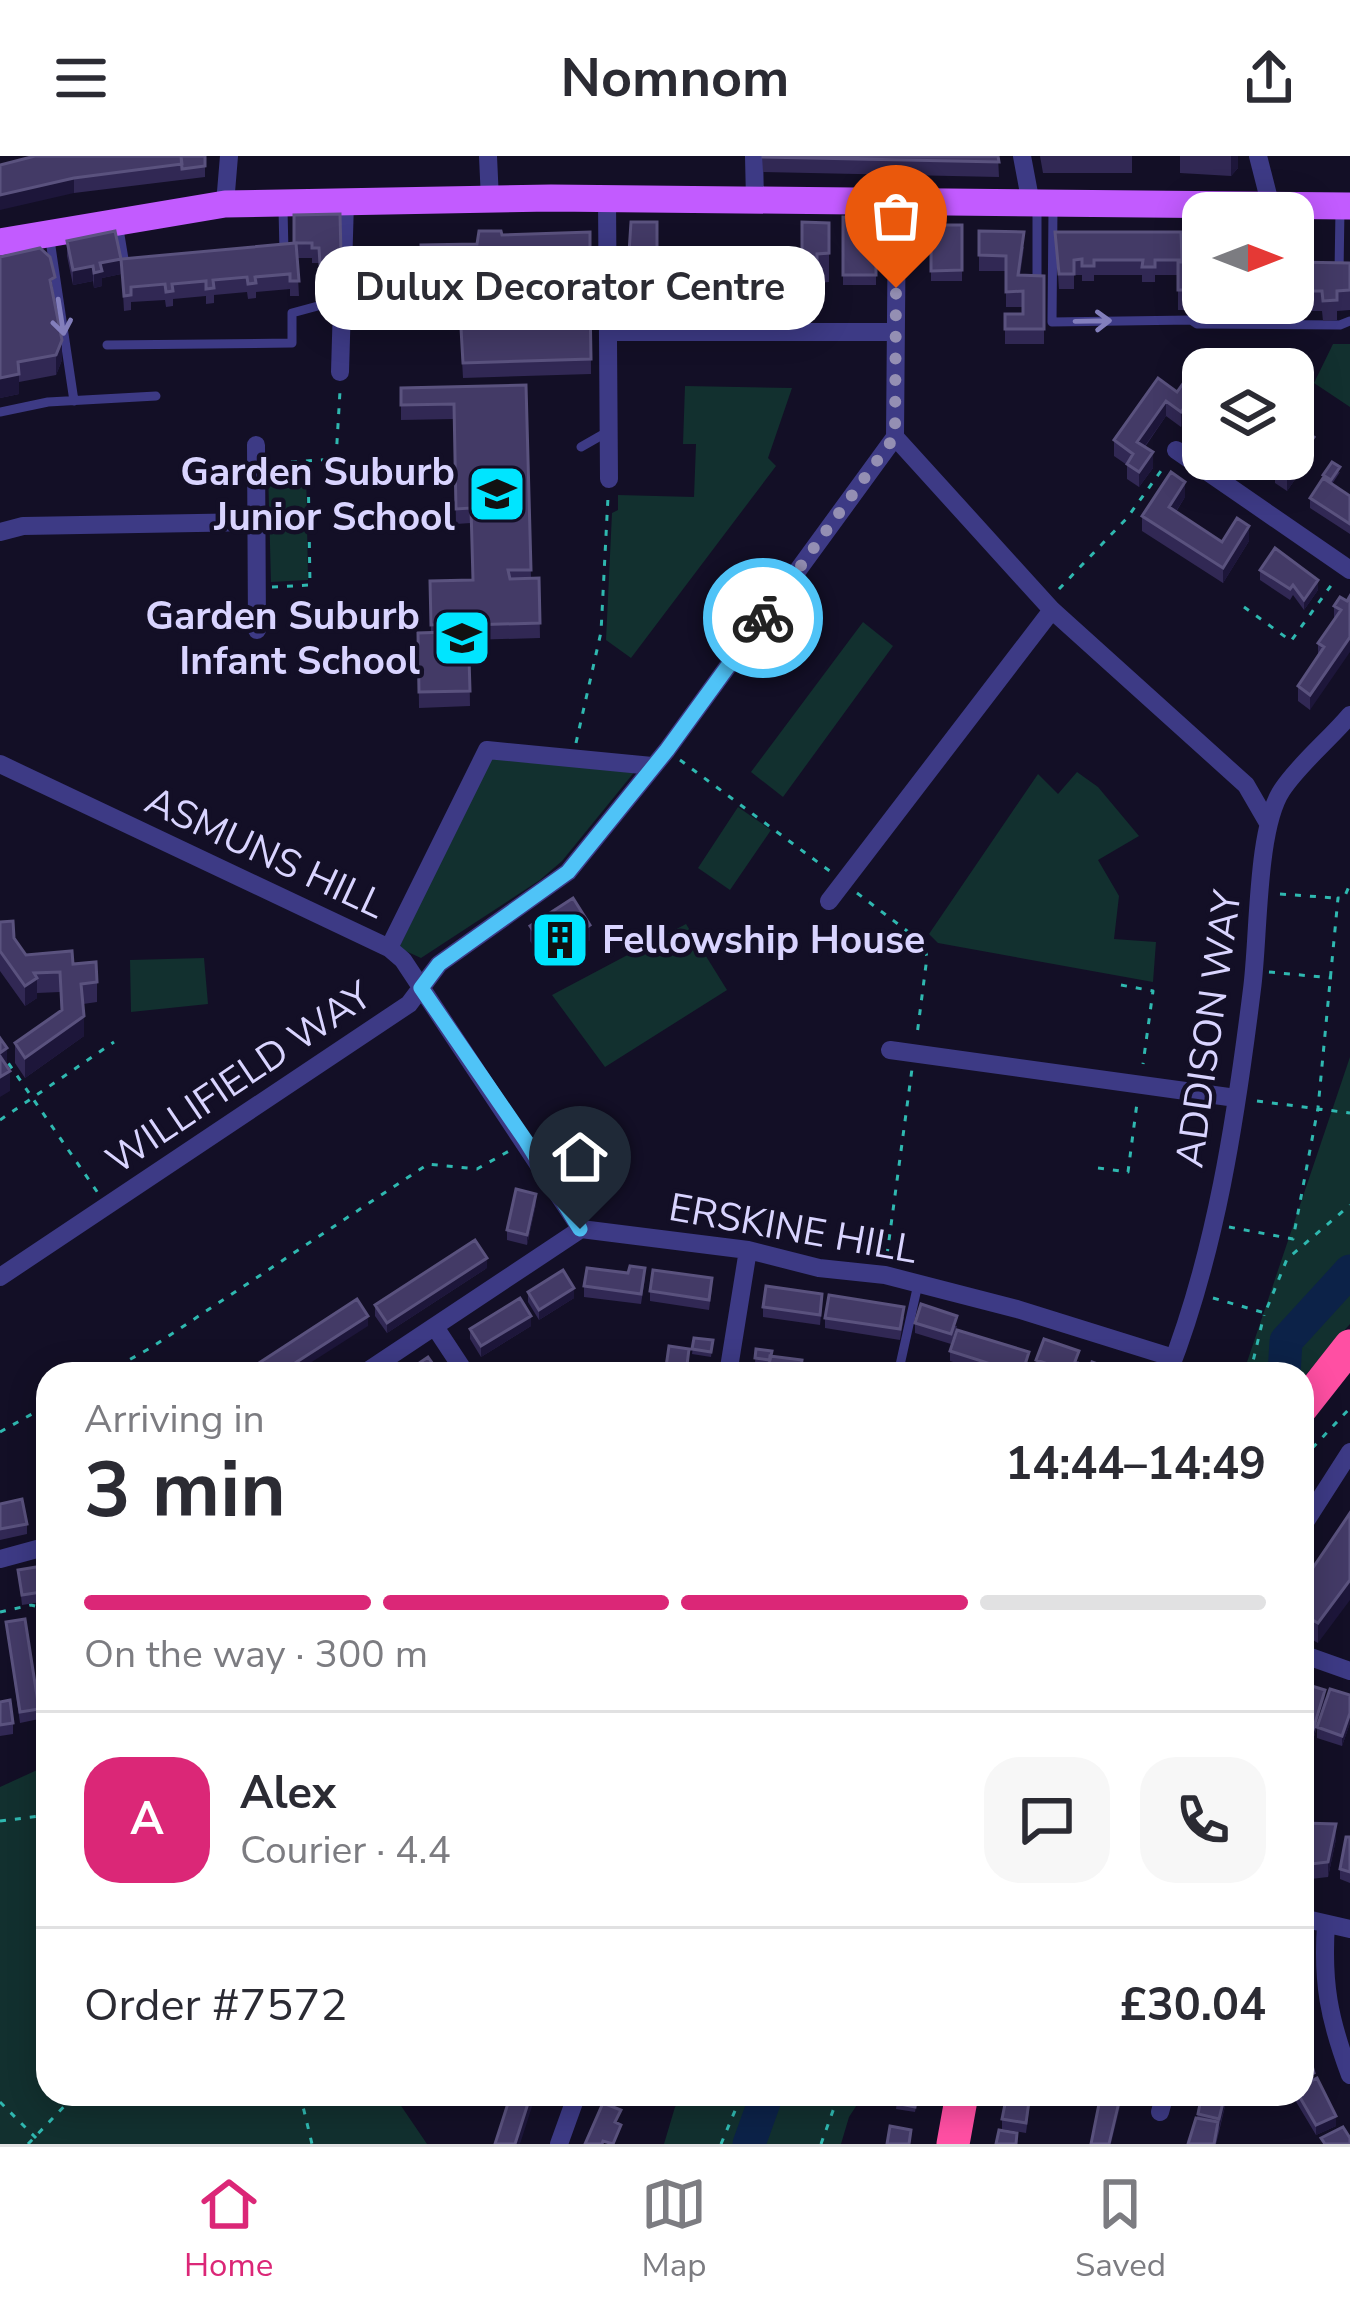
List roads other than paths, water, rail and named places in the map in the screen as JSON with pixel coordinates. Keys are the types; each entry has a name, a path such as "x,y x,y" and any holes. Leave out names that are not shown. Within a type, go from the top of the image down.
{"highway":[{"path":"1314,1392 1350,1346"},
{"path":"1314,1412 1350,1375"},
{"path":"953,2144 960,2106"}],"main road":[{"path":"0,242 225,204 607,199 1182,202"},
{"path":"1314,205 1345,206"}],"street":[{"path":"225,204 229,156"},
{"path":"488,156 490,200"},
{"path":"754,156 755,200"},
{"path":"1022,156 1040,204"},
{"path":"1258,156 1267,192"},
{"path":"607,199 609,479"},
{"path":"340,372 345,202"},
{"path":"897,202 895,436 1049,607 1246,784 1268,823"},
{"path":"610,332 895,332"},
{"name":"WILLIFIELD WAY","path":"0,1277 409,1004 439,964 568,872 667,750 895,436"},
{"path":"1176,450 1347,568"},
{"path":"256,454 257,631"},
{"path":"0,532 23,526 255,522"},
{"path":"829,901 1049,607"},
{"name":"ADDISON WAY","path":"1172,1362 1213,1224 1236,1098 1268,823 1281,791 1350,715"},
{"name":"WILLIFIELD WAY","path":"389,948 487,750 652,766"},
{"name":"ASMUNS HILL","path":"0,764 389,948 414,972 580,1229"},
{"path":"1246,784 1281,791"},
{"path":"890,1050 1236,1098"},
{"path":"381,1362 580,1229"},
{"name":"ERSKINE HILL","path":"580,1229 748,1250 819,1268 885,1275 1017,1309 1160,1362"},
{"path":"730,1362 748,1250"},
{"path":"435,1327 458,1362"},
{"path":"1314,1508 1350,1451"},
{"path":"0,1559 36,1549"},
{"path":"1314,1658 1350,1671"},
{"path":"1314,1921 1350,1930"},
{"path":"1326,1924 1322,1976 1330,2024 1350,2075"},
{"path":"559,2144 573,2106"}],"lane":[{"path":"262,257 284,255 282,203"},
{"path":"1037,284 1040,204"},
{"path":"1040,204 1052,322 1350,322"},
{"path":"1316,272 1339,273 1345,206"},
{"path":"118,222 126,270 148,268"},
{"path":"49,234 74,401"},
{"path":"107,345 292,343 292,314 340,300"},
{"path":"0,412 157,396"},
{"path":"580,446 609,431"},
{"path":"901,1362 918,1284"}],"waterway":[{"path":"1285,1362 1286,1341 1350,1271"},
{"path":"749,2144 763,2106"}],"place":[{"name":"Dulux Decorator Centre","path":"896,288"},
{"name":"Garden Suburb Junior School","path":"497,494"},
{"name":"Garden Suburb Infant School","path":"462,638"},
{"name":"Fellowship House","path":"560,940"}]}
